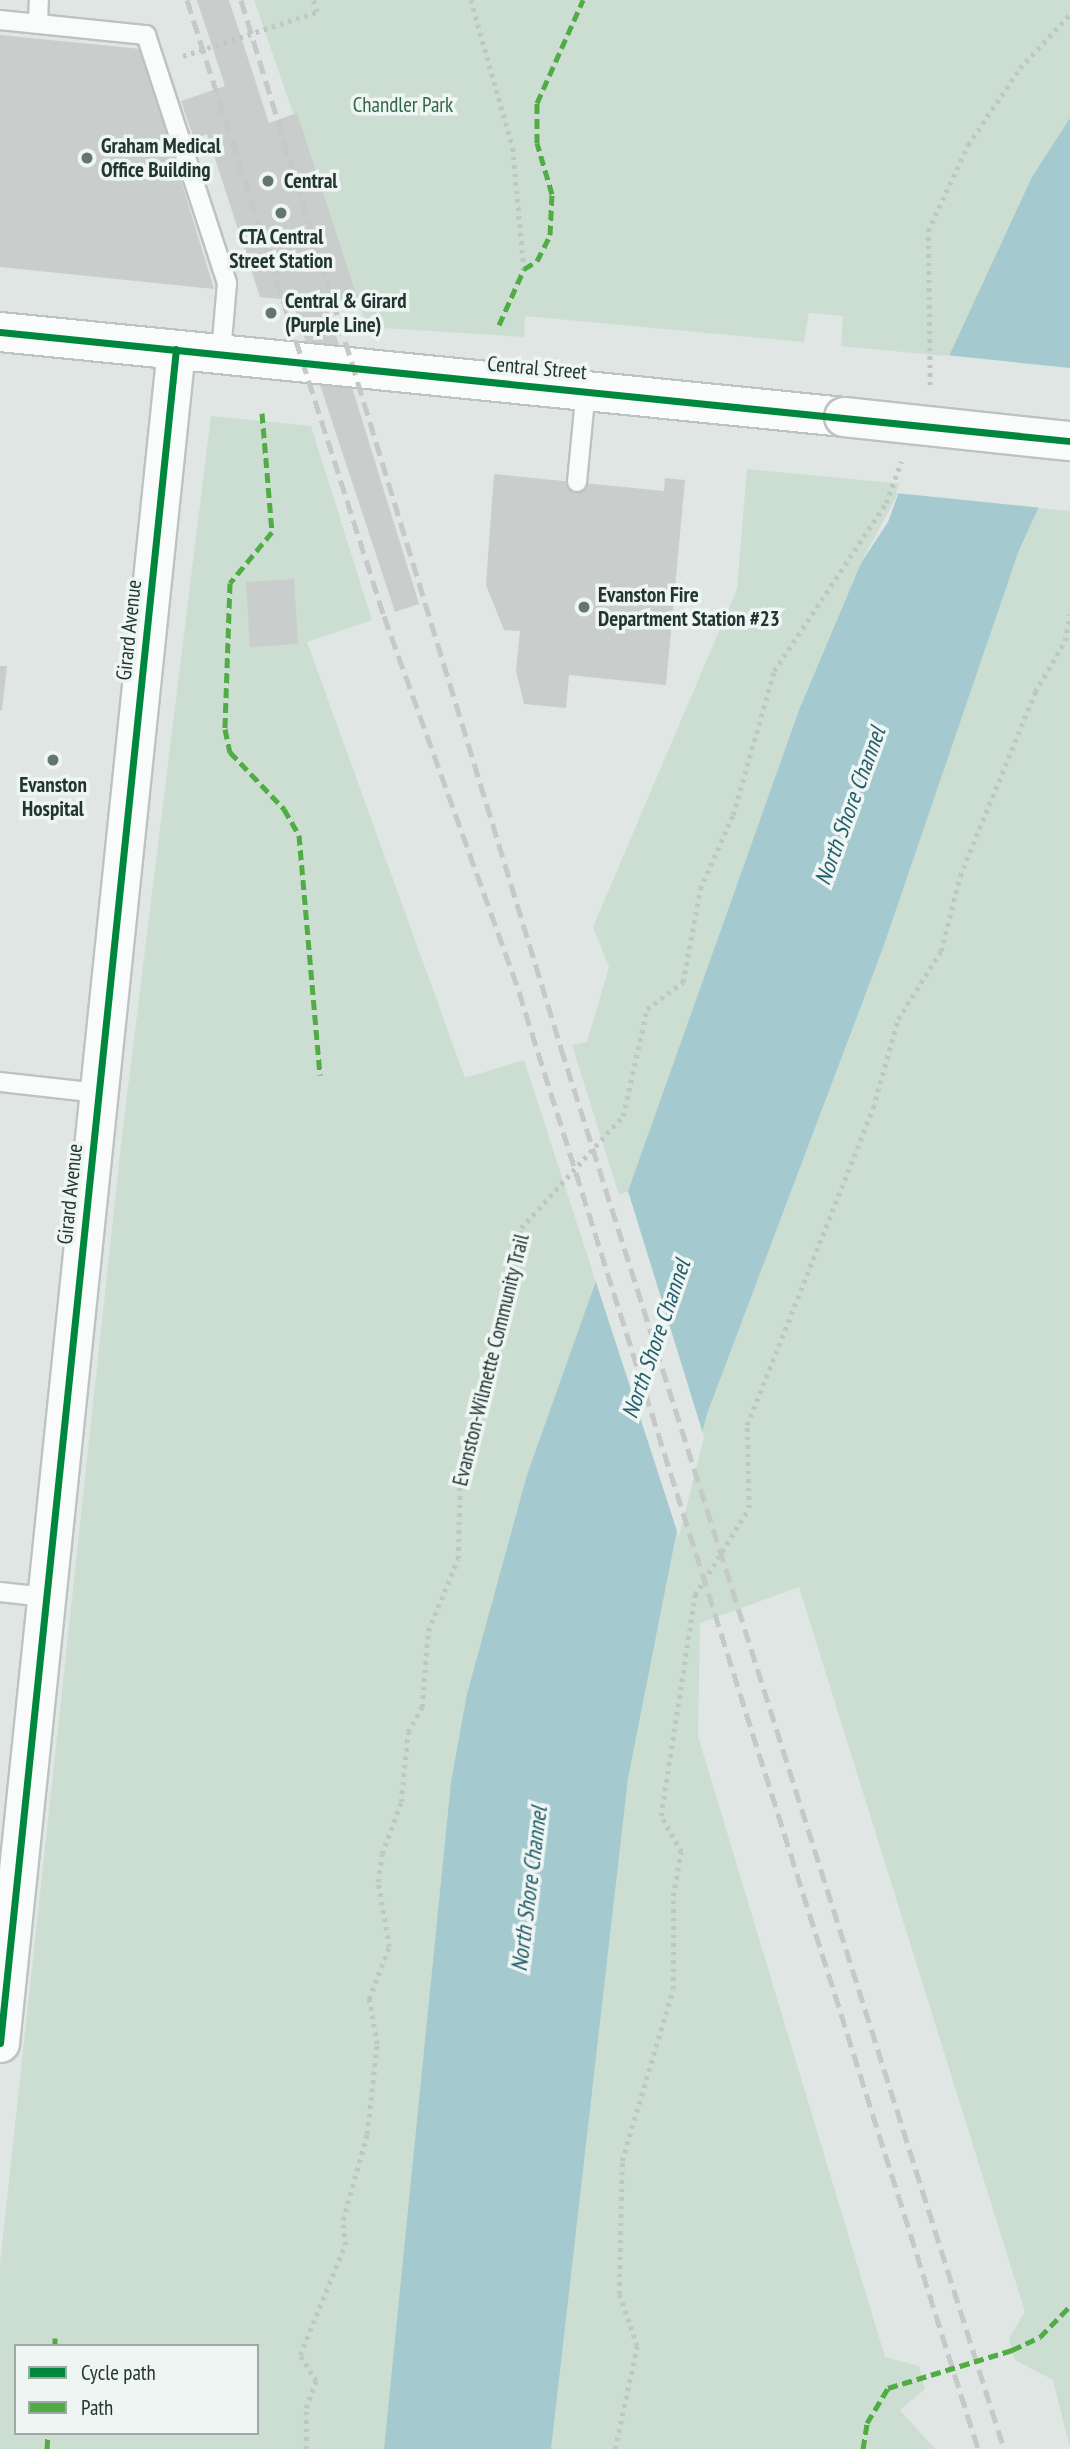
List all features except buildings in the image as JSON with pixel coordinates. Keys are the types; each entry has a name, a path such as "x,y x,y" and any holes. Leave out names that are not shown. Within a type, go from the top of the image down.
{"main road":[{"name":"Central Street","path":"0,332 586,389 1070,441"}],"street":[{"name":"Girard Avenue","path":"0,2043 176,349"}],"lane":[{"path":"38,24 39,0"},
{"path":"0,20 146,35 227,283 221,353"},
{"path":"577,482 586,389"},
{"path":"0,1082 98,1093"},
{"path":"0,1592 46,1597"}],"path":[{"path":"156,65 317,12 313,0"},
{"path":"471,0 513,148 524,269"},
{"path":"925,401 928,231 968,145 1020,68 1070,14"},
{"path":"309,301 312,307"},
{"path":"615,2449 637,2346 619,2294 622,2161 673,1989 673,1896 681,1852 661,1816 693,1605 748,1508 747,1425 873,1108 898,1019 942,951 960,876 1035,692 1065,641 1070,614"}],"green space":[{"name":"Chandler Park","path":"254,0 1070,0 1070,368 841,346 843,316 809,313 804,342 525,316 524,337 367,327"},
{"path":"211,416 311,426 372,620 307,642 465,1078 524,1060 676,1529 707,1414 883,948 1019,549 1039,508 1070,511 1070,2448 1053,2380 1015,2360 1009,2338 1025,2312 799,1587 700,1623 698,1736 885,2357 919,2366 925,2389 900,2410 935,2449 0,2449 0,2264 122,1136"},
{"path":"747,469 903,484 861,563 799,710 628,1191 619,1195 572,1045 587,1042 609,967 593,927 737,589"}],"water":[{"name":"North Shore Channel","path":"1070,118 1070,441 1019,550 883,948 707,1414 677,1530 628,1778 551,2449 384,2449 451,1782 467,1694 527,1475 799,710 861,563 888,522 949,356 1032,177"}],"pier":[{"path":"945,355 1070,368 1070,450 1043,508 896,493"},
{"path":"628,1191 704,1437 679,1537 594,1276"}],"railway":[{"path":"187,0 384,616 519,992 978,2449"},
{"path":"241,0 561,1048 1004,2449"}],"marked path":[{"path":"499,325 524,269 537,261 550,235 552,194 537,143 537,103 583,0"},
{"path":"262,413 272,532 230,583 225,729 230,752 284,809 299,835 320,1075"},
{"path":"863,2449 867,2423 888,2388 1012,2350 1040,2337 1070,2306"},
{"path":"55,2338 55,2344"},
{"path":"47,2449 48,2435"}],"cycle path":[{"path":"0,332 1070,441"},
{"path":"0,2043 176,349"}],"place":[{"name":"Graham Medical Office Building","path":"87,158"},
{"name":"Central","path":"268,181"},
{"name":"CTA Central Street Station","path":"281,213"},
{"name":"Central & Girard (Purple Line)","path":"271,313"},
{"name":"Evanston Fire Department Station #23","path":"584,607"},
{"name":"Evanston Hospital","path":"53,760"}]}
